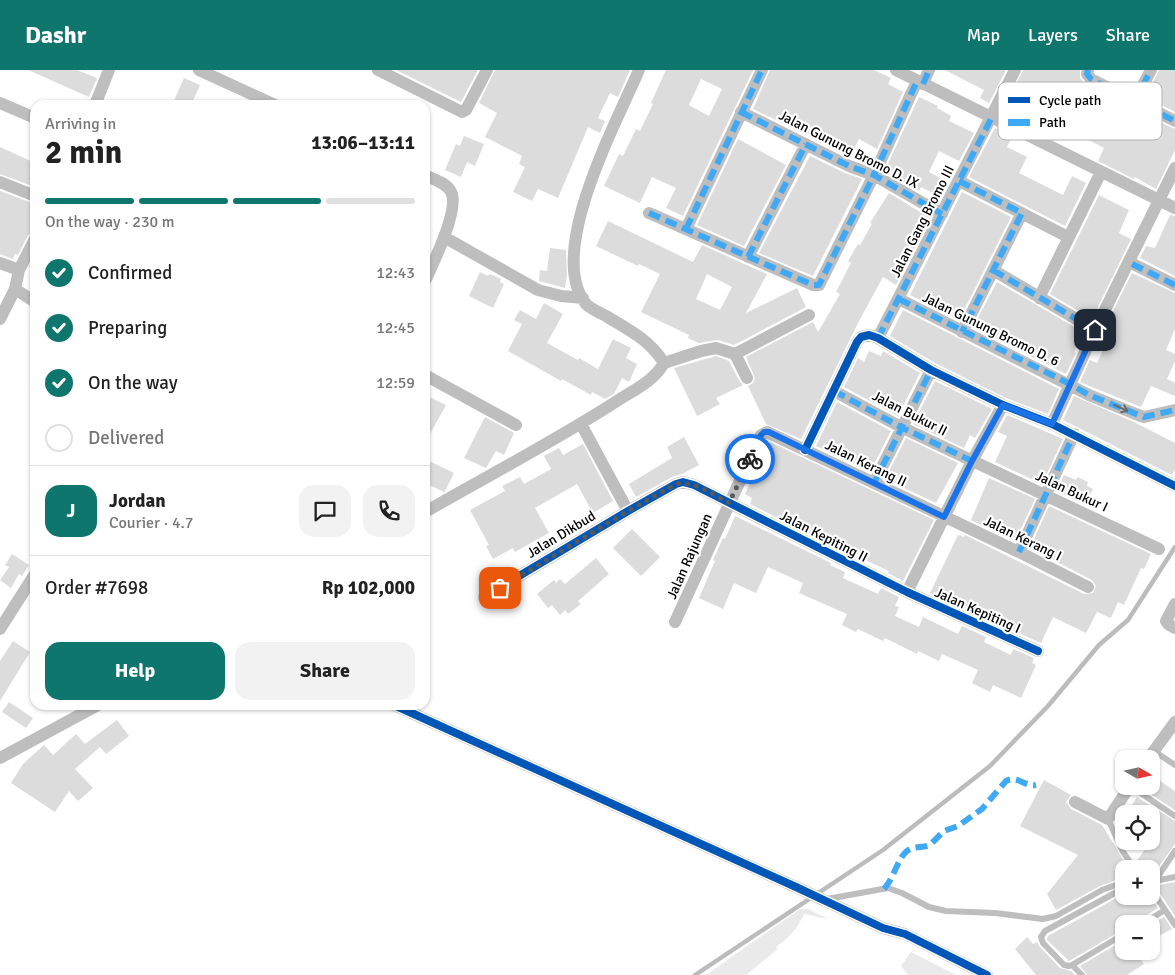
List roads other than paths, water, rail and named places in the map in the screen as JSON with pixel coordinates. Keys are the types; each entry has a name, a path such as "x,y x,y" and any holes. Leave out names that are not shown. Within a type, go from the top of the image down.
{"street":[{"path":"199,70 264,100"},
{"path":"378,70 462,112 466,110 487,70"},
{"path":"639,70 588,188 578,224 574,257 574,277 587,305 637,334 650,344 664,364"},
{"path":"686,229 762,70"},
{"path":"896,70 998,120"},
{"path":"649,213 813,286 819,285 920,82 929,70"},
{"name":"Jalan Gang Bromo III","path":"1009,82 1015,70"},
{"path":"1088,70 1087,74 1097,82"},
{"path":"1145,82 1151,70"},
{"path":"97,100 106,71"},
{"path":"0,103 30,116"},
{"name":"Jalan Gang Bromo III","path":"878,338 998,105"},
{"name":"Jalan Gunung Bromo D. IX","path":"742,112 849,166 874,175 942,214"},
{"path":"1162,115 1175,121"},
{"path":"1038,140 1175,208"},
{"path":"748,257 806,144"},
{"path":"1052,424 1073,386 1095,330 1175,168"},
{"path":"1038,298 1101,172"},
{"path":"430,177 448,186 453,200 444,237 430,269"},
{"path":"959,181 1068,237"},
{"path":"0,182 30,194"},
{"path":"962,332 1022,212"},
{"path":"444,237 538,290 561,296 583,298"},
{"path":"0,319 15,289 19,270 30,249"},
{"path":"0,262 19,270"},
{"path":"1129,262 1175,285"},
{"path":"993,270 1095,330"},
{"path":"15,289 30,299"},
{"name":"Jalan Gunung Bromo D. 6","path":"899,299 1089,395 1144,417 1175,410"},
{"path":"430,509 581,424 650,380 664,364 701,351 716,348 735,354 809,315"},
{"path":"805,450 857,342 861,337 869,335 878,338 931,370 1003,405 1074,434 1175,486"},
{"path":"735,354 747,378"},
{"path":"874,483 931,370"},
{"path":"430,378 516,425"},
{"name":"Jalan Bukur II","path":"834,391 901,427 972,461"},
{"path":"908,592 972,461 1003,405"},
{"path":"581,424 628,511"},
{"name":"Jalan Kerang II","path":"729,503 764,432 769,432 944,517"},
{"path":"1019,552 1044,494 1074,434"},
{"name":"Jalan Bukur I","path":"972,461 1159,549"},
{"name":"Jalan Dikbud","path":"484,598 676,484 683,482 694,485 729,503"},
{"name":"Jalan Kepiting II","path":"729,503 908,592"},
{"name":"Jalan Rajungan","path":"676,622 729,503"},
{"name":"Jalan Kerang I","path":"944,517 1088,587"},
{"path":"0,629 30,582"},
{"name":"Jalan Kepiting I","path":"908,592 1038,651"},
{"path":"1175,604 1166,621 1175,628"},
{"path":"0,758 89,710"},
{"path":"405,710 883,928 905,934 987,975"},
{"path":"1155,750 1175,722"},
{"path":"1075,802 1108,819 1129,795"}],"lane":[{"path":"1160,759 1175,765"},
{"path":"1143,795 1175,816"},
{"path":"1108,819 1129,860"},
{"path":"1160,872 1175,851"},
{"path":"1160,880 1175,877"},
{"path":"824,900 888,888 902,892 929,907 946,911 995,913 1043,919 1056,916 1102,890 1115,885"},
{"path":"1115,893 1045,931 1041,937 1043,943 1064,964 1069,966 1115,939"},
{"path":"1160,902 1175,925"},
{"path":"1157,915 1165,910"},
{"path":"1072,965 1082,975"}],"waterway":[{"path":"695,975 883,850 990,766 1048,706 1099,645 1128,620 1175,547"}]}
